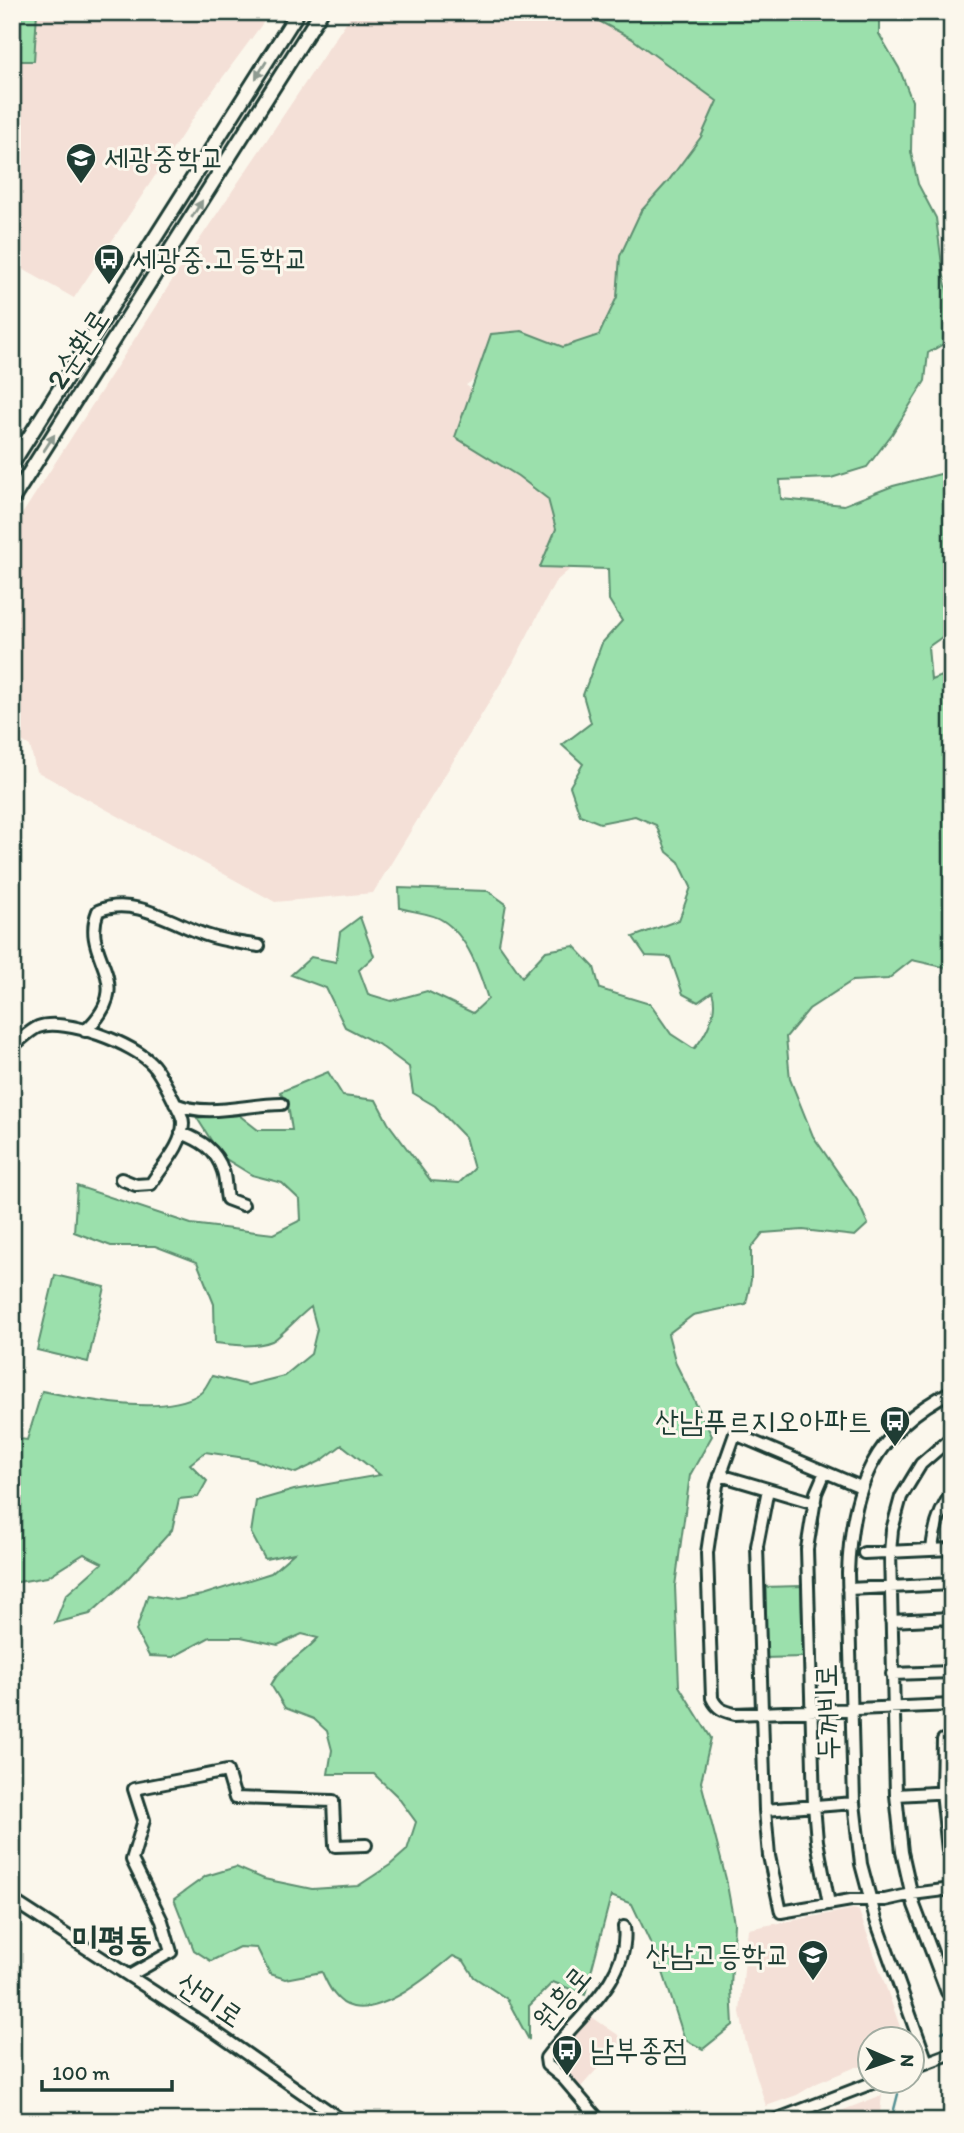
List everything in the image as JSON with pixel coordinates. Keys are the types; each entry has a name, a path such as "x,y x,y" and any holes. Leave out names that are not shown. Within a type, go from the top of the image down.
{"street":[{"name":"2순환로","path":"12,464 298,12"},
{"name":"2순환로","path":"12,500 321,12"},
{"path":"85,1031 107,1005 111,991 96,935 98,911 105,908 151,911 208,936 259,946"},
{"path":"12,1046 38,1027 52,1025 85,1031 116,1041 137,1052 153,1065 183,1120 181,1133 174,1150 151,1184 136,1185 121,1179"},
{"path":"175,1104 189,1110 205,1111 282,1104"},
{"path":"181,1133 200,1140 210,1148 223,1172 227,1199 243,1205"},
{"name":"두꺼비로","path":"927,2062 870,1900 861,1864 854,1803 849,1535 861,1487 875,1459 901,1426 929,1402 952,1391"},
{"path":"861,1487 735,1434 720,1475 710,1520 707,1553 712,1698 715,1706 722,1711 735,1713 952,1704"},
{"path":"949,1991 912,1894 902,1852 896,1796 890,1552 898,1505 921,1464 952,1437"},
{"path":"825,1472 814,1503 807,1549 814,1805 817,1841 829,1904"},
{"path":"720,1475 814,1503"},
{"path":"768,1489 757,1546 765,1810 769,1856 781,1912 851,1900 886,1900 952,1889"},
{"path":"932,1550 937,1521 944,1503 952,1493"},
{"path":"864,1553 952,1549"},
{"path":"848,1589 952,1584"},
{"path":"891,1621 952,1618"},
{"path":"892,1674 952,1672"},
{"path":"952,1740 943,1740 948,1851 952,1850"},
{"path":"129,1976 171,1952 162,1921 132,1860 144,1820 135,1789 227,1771 235,1798 333,1801 335,1846 366,1845"},
{"path":"896,1796 947,1792"},
{"path":"765,1810 854,1803"},
{"name":"산미로","path":"12,1900 205,2025 343,2121"},
{"name":"원흥로","path":"600,2121 563,2078 547,2065 546,2058 612,1978 625,1943 624,1927"},
{"path":"927,2062 952,2053"},
{"path":"773,2121 856,2090"}],"shaded area":[{"path":"12,12 271,12 200,108 74,298 12,263"},
{"path":"353,12 593,12 725,99 637,273 599,335 563,347 521,349 466,385 504,414 570,486 597,546 555,582 513,663 373,893 275,902 36,771 30,746 12,735 12,530 173,279"},
{"name":"산남고등학교","path":"854,1909 859,1911 899,2024 856,2024 856,2067 817,2083 797,2095 766,2106 745,2039 740,2012 748,1929"},
{"name":"남부종점","path":"586,2013 624,2039 580,2088 549,2058"},
{"path":"882,2095 879,2121 815,2121"}],"green space":[{"path":"12,12 37,12 34,61 12,61"},
{"path":"582,12 879,12 879,34 899,68 912,101 911,152 918,184 936,218 943,272 952,312 952,339 928,353 925,381 892,434 867,467 831,478 780,480 781,499 844,505 893,486 952,471 952,630 928,647 931,680 952,672 952,969 912,960 888,979 852,981 809,1009 786,1037 790,1079 813,1136 857,1200 868,1224 855,1236 803,1230 763,1233 751,1248 751,1280 746,1304 693,1315 668,1334 676,1364 712,1436 690,1475 675,1586 679,1686 711,1738 701,1782 726,1879 734,1923 731,1988 733,2025 703,2049 685,2040 660,1963 632,1904 611,1896 585,1995 553,1982 529,2006 529,2040 507,1999 474,1977 464,1961 453,1956 392,1999 366,2007 353,2007 338,1998 322,1972 285,1979 270,1974 257,1948 239,1947 211,1961 194,1950 174,1899 206,1876 236,1867 264,1879 312,1889 358,1886 407,1850 416,1822 397,1796 374,1774 328,1774 332,1750 327,1731 314,1719 285,1708 271,1685 287,1665 318,1638 302,1634 278,1645 241,1637 210,1637 173,1657 149,1656 136,1631 148,1595 176,1600 202,1595 271,1573 294,1553 265,1559 251,1533 256,1501 294,1490 380,1475 342,1445 321,1461 296,1473 252,1459 205,1452 190,1464 207,1481 198,1497 179,1499 172,1530 124,1583 90,1614 55,1623 66,1595 102,1563 84,1554 47,1577 12,1583 12,1438 27,1440 42,1391 122,1404 184,1401 201,1393 212,1376 248,1385 284,1376 311,1354 317,1329 311,1307 272,1341 251,1345 215,1343 214,1304 197,1262 155,1246 111,1246 74,1232 77,1186 191,1224 273,1234 301,1220 300,1200 282,1183 252,1175 221,1156 197,1118 235,1112 258,1130 292,1130 288,1105 280,1092 328,1072 343,1096 376,1100 388,1123 431,1181 459,1183 474,1169 465,1137 435,1106 413,1093 409,1067 378,1044 345,1027 326,988 291,975 311,957 336,962 340,932 360,917 374,956 359,970 368,994 391,1001 427,991 473,1013 488,999 466,945 451,927 438,918 400,908 399,888 488,891 506,904 499,944 522,977 546,951 574,946 594,967 600,989 650,1004 671,1034 694,1049 713,1015 712,992 698,1002 683,994 670,957 646,956 633,937 679,920 691,887 679,862 667,852 656,825 635,816 600,823 580,815 570,786 583,764 562,745 591,723 583,695 602,643 622,621 609,600 608,569 540,567 556,529 548,499 518,476 455,437 491,334 522,331 563,347 599,335 617,297 620,256 641,211 669,180 701,137 717,101 631,38"},
{"path":"12,105 21,105 13,233 12,233"},
{"path":"55,1275 105,1287 88,1362 37,1350"},
{"path":"801,1586 803,1657 764,1658 762,1587"}],"waterway":[{"path":"942,2032 952,2028"},
{"path":"891,2121 898,2094"}],"place":[{"name":"세광중학교","path":"81,185"},
{"name":"세광중.고등학교","path":"109,286"},
{"name":"산남푸르지오아파트","path":"895,1448"},
{"name":"산남고등학교","path":"813,1982"},
{"name":"남부종점","path":"567,2077"}],"district":[{"name":"미평동","path":"112,1938"}]}
